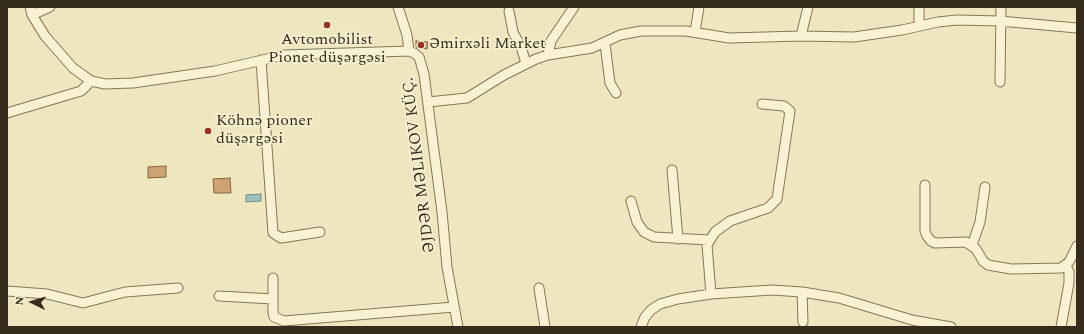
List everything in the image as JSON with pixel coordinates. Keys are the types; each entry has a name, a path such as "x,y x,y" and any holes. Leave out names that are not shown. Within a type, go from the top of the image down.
{"street":[{"path":"50,7 31,11 45,36 79,74 91,81 105,84 133,83 215,71 284,55 409,51 407,35 398,7"},
{"path":"548,55 552,41 574,7"},
{"path":"695,32 700,7"},
{"path":"801,36 808,7"},
{"path":"918,7 919,26"},
{"path":"1000,82 1001,7"},
{"path":"509,11 513,32 521,47 526,64"},
{"path":"428,102 467,98 504,74 548,55 592,48 629,32 675,30 729,38 860,36 879,35 950,21 1000,21 1077,28"},
{"path":"604,44 610,83 616,93"},
{"name":"ƏJDƏR MƏLIKOV KÜÇ.","path":"409,51 419,57 422,64 442,212 447,267 458,327"},
{"path":"261,60 272,233 281,238 320,232"},
{"path":"7,113 82,91 91,81"},
{"path":"711,294 706,254 709,240 723,224 768,208 777,199 790,111 784,106 762,104"},
{"path":"672,170 678,239"},
{"path":"925,185 927,236 931,241 935,243 958,241 972,245 983,261 994,267 1051,269 1066,266 1077,246"},
{"path":"972,245 980,222 985,187"},
{"path":"631,201 637,222 644,232 654,236 678,239 709,240"},
{"path":"1062,327 1069,283 1069,272 1066,266"},
{"path":"273,278 274,317 284,321 454,307"},
{"path":"7,291 47,294 83,303 125,292 178,288"},
{"path":"539,288 545,327"},
{"path":"641,327 645,317 651,310 660,304 678,299 711,294 772,290 802,292 858,303 912,320 951,327"},
{"path":"802,292 803,322"},
{"path":"219,296 273,299"}],"water":[{"path":"261,194 261,201 246,202 246,195"}],"building":[{"path":"416,41 428,42 427,49 416,47"},
{"path":"166,166 166,177 148,178 148,167"},
{"path":"230,178 231,193 214,193 213,179"}],"place":[{"name":"Avtomobilist Pionet düşərgəsi","path":"327,25"},
{"name":"Əmirxəli Market","path":"421,45"},
{"name":"Köhnə pioner düşərgəsi","path":"208,131"}]}
